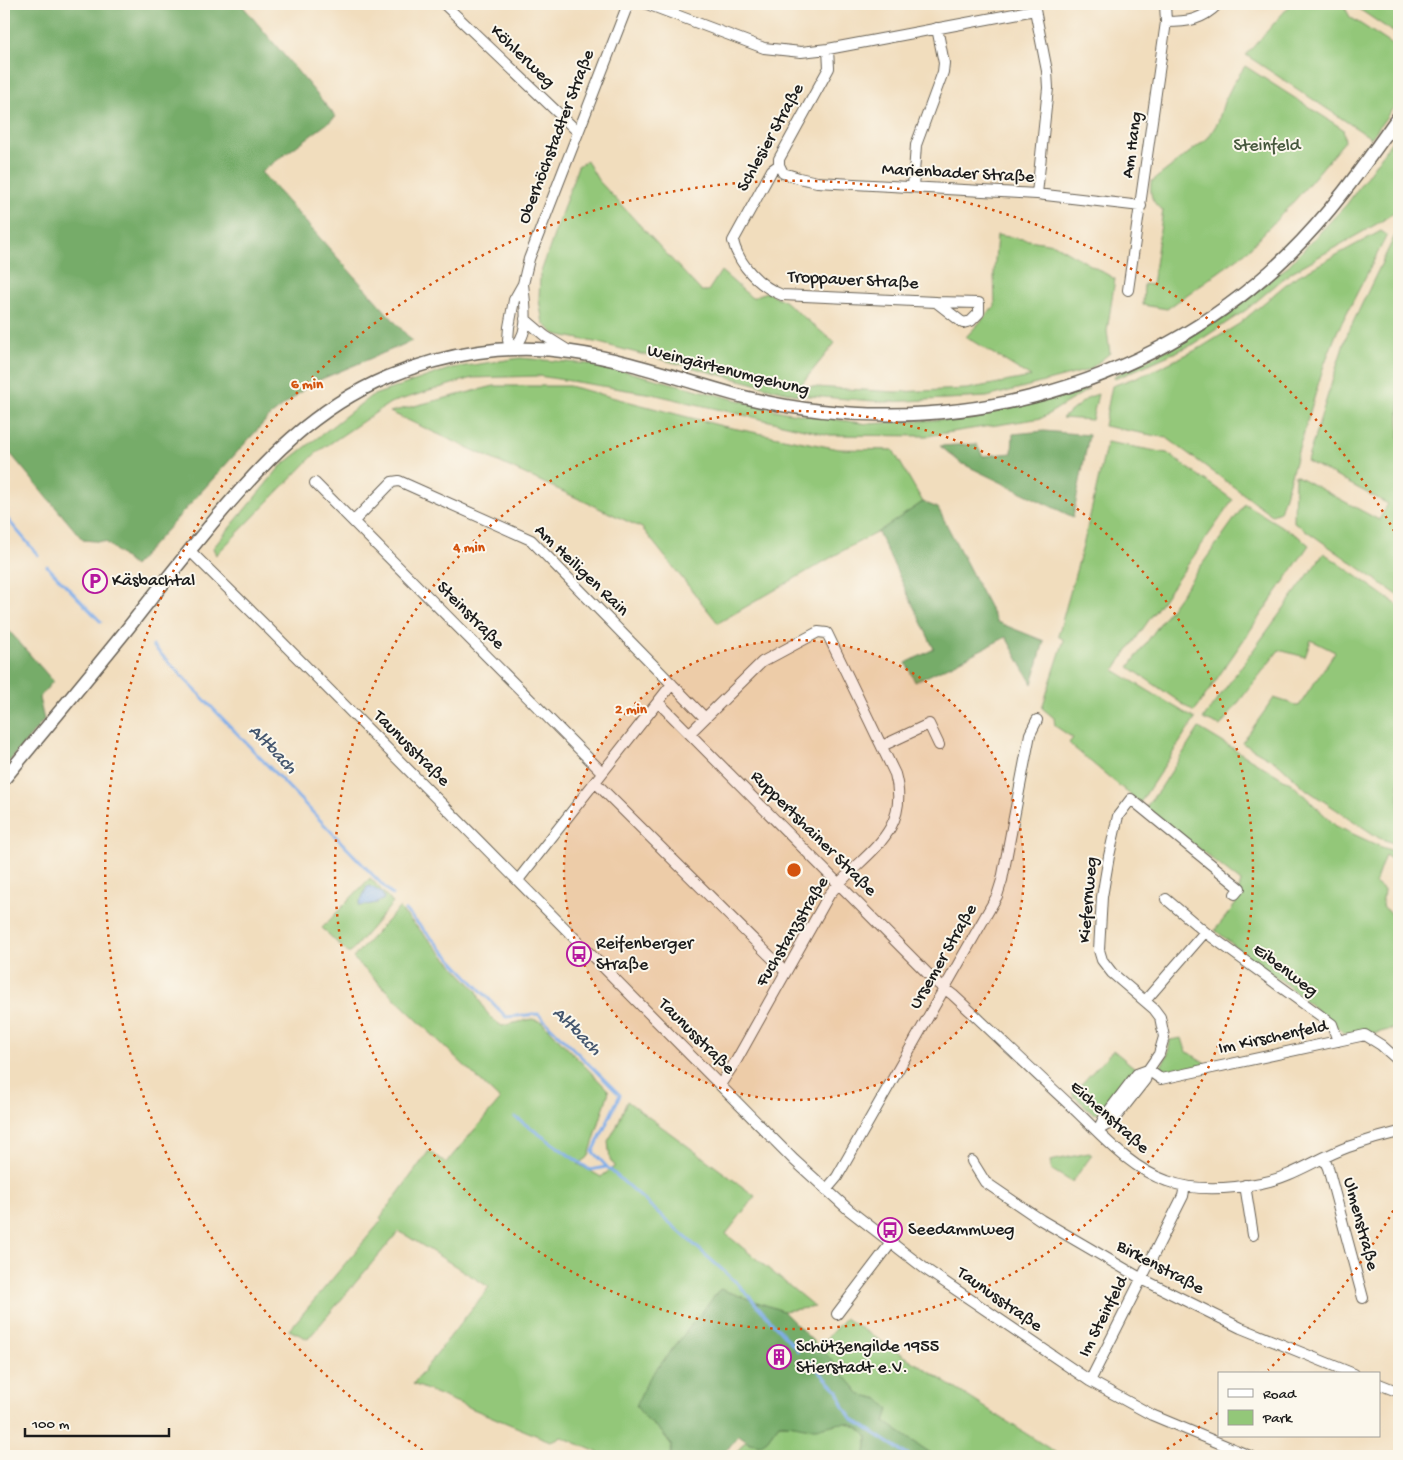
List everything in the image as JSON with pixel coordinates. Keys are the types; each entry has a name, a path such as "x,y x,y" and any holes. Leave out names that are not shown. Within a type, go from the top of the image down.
{"main road":[{"name":"Weingärtenumgehung","path":"510,349 569,351 768,402 820,411 873,415 926,414 979,409 1030,398 1112,371 1158,349 1198,326 1235,300 1270,272 1303,240 1333,206 1399,116"},
{"path":"4,779 189,550 248,481 305,426 346,398 390,376 437,360 510,349"}],"street":[{"name":"Köhlerweg","path":"444,4 578,132"},
{"name":"Oberhöchstadter Straße","path":"523,284 524,330 520,342 510,349 508,327 514,300 523,284 529,259 628,4"},
{"path":"647,4 764,48 801,52 828,49 1035,7 1047,71 1048,88 1036,194"},
{"name":"Am Hang","path":"1128,290 1166,22 1164,4"},
{"path":"1166,22 1189,22 1202,17 1218,4"},
{"path":"913,187 916,145 943,72 944,63 937,28"},
{"name":"Schlesier Straße","path":"733,241 772,170 779,165 779,158 829,68 828,49"},
{"name":"Marienbader Straße","path":"779,165 783,173 817,182 1036,194 1141,206"},
{"name":"Troppauer Straße","path":"733,241 736,254 751,273 764,286 782,295 936,302"},
{"path":"525,319 536,330 569,351"},
{"name":"Am Heiligen Rain","path":"354,522 392,482 399,481 527,538 672,684"},
{"name":"Steinstraße","path":"315,483 602,772"},
{"name":"Taunusstraße","path":"189,550 826,1190 891,1243 976,1305 1090,1381 1152,1415 1250,1456"},
{"name":"Fuchstanzstraße","path":"690,733 762,662 818,632 827,633 882,746 898,785 899,799 894,822 888,833 829,895 736,1061 720,1085"},
{"path":"518,880 602,772 659,703 672,684 705,718"},
{"name":"Ruppertshainer Straße","path":"659,703 944,988"},
{"name":"Ursemer Straße","path":"826,1190 837,1177 993,904 1000,888 1030,734 1036,720"},
{"path":"882,746 929,724 939,745"},
{"path":"595,782 786,972"},
{"name":"Kiefernweg","path":"1097,1131 1105,1116 1137,1074 1148,1070 1159,1054 1164,1037 1160,1018 1145,1001 1112,973 1102,960 1099,950 1100,917 1109,856 1118,816 1131,799 1240,888 1235,894"},
{"name":"Eibenweg","path":"1166,899 1205,932 1332,1024 1338,1041"},
{"path":"1145,1001 1205,932"},
{"name":"Eichenstraße","path":"944,988 1097,1131 1141,1169 1168,1182 1209,1188 1262,1183 1286,1176 1348,1147 1399,1132"},
{"name":"Im Kirschenfeld","path":"1148,1070 1161,1079 1366,1035 1399,1061"},
{"name":"Ulmenstraße","path":"1324,1159 1363,1298"},
{"name":"Birkenstraße","path":"972,1161 985,1182 1041,1220 1142,1279 1241,1328 1349,1372"},
{"name":"Im Steinfeld","path":"1090,1381 1183,1196 1185,1186"},
{"path":"1245,1186 1253,1236"},
{"path":"837,1314 891,1243"},
{"path":"1380,1384 1399,1392"}],"green space":[{"path":"4,4 241,4 336,117 261,172 412,341 312,383 268,418 134,566 106,542 83,540 4,446"},
{"path":"1291,4 1343,4 1350,17 1399,49 1399,100 1371,138 1246,55"},
{"path":"1355,4 1399,4 1399,36 1356,7"},
{"name":"Steinfeld","path":"1245,66 1343,129 1345,141 1296,199 1245,253 1167,309 1143,305 1144,284 1152,285 1163,210 1152,198 1151,182 1208,138 1218,122 1224,102 1233,84"},
{"path":"1399,131 1399,208 1382,221 1290,273 1246,310 1194,344 1115,379 1114,376 1171,348 1240,302 1286,268 1347,204"},
{"path":"587,161 598,180 701,291 708,291 721,271 752,298 766,292 783,300 835,343 800,386 895,392 967,389 1031,377 966,337 995,306 994,273 997,235 1054,244 1115,279 1107,331 1110,353 1089,370 987,397 886,402 797,395 599,343 555,334 543,323 539,300 540,275 578,166"},
{"path":"1399,227 1399,596 1294,522 1295,475 1379,520 1388,504 1307,461 1346,337"},
{"path":"1381,231 1387,235 1337,332 1324,365 1280,512 1272,515 1167,438 1104,426 1112,386 1148,373 1200,348 1239,324 1292,279"},
{"path":"520,358 601,365 784,412 868,424 949,419 1089,389 1042,418 926,436 830,435 652,394 539,376 472,378 390,403 316,453 216,555 213,548 280,467 371,396 452,368"},
{"path":"494,386 569,386 722,426 839,449 893,450 923,502 878,532 718,623 642,528 390,412"},
{"path":"1098,394 1092,420 1062,418 1089,397"},
{"path":"1044,431 1089,435 1073,517 961,463 940,446 976,444 983,456 1012,453 1013,434"},
{"path":"1107,442 1167,453 1233,500 1114,670 1195,719 1140,803 1073,747 1069,743 1073,738 1055,726 1054,718 1042,708 1064,640 1058,636 1083,546"},
{"path":"923,502 938,508 997,622 1044,641 1032,684 1006,637 915,682 906,663 934,649 878,532"},
{"path":"1245,504 1309,545 1194,712 1129,667"},
{"path":"1324,553 1399,606 1399,845 1379,838 1307,790 1279,764 1242,743 1274,698 1299,706 1335,652 1311,640 1305,657 1279,650 1220,726 1203,719"},
{"path":"4,625 53,681 39,698 44,720 4,768"},
{"path":"1199,728 1292,784 1336,826 1399,853 1399,864 1385,855 1375,883 1384,890 1382,907 1399,918 1399,1027 1377,1033 1344,1033 1282,981 1215,930 1235,905 1241,882 1146,807 1162,786"},
{"path":"370,878 393,903 349,954 322,928"},
{"path":"399,908 477,991 483,1007 493,1019 502,1026 532,1019 542,1022 609,1091 589,1156 578,1164 601,1177 615,1166 610,1160 608,1141 616,1128 627,1101 755,1196 726,1234 815,1307 783,1311 719,1290 647,1420 660,1430 671,1444 671,1456 606,1456 562,1437 550,1441 413,1384 489,1287 399,1231 308,1339 289,1330 382,1220 380,1218 429,1151 446,1163 500,1100 353,958"},
{"path":"1182,1038 1186,1051 1206,1065 1163,1074 1160,1068 1168,1054 1170,1040"},
{"path":"1113,1050 1135,1068 1104,1110 1094,1114 1072,1094"},
{"path":"1089,1153 1092,1155 1072,1182 1052,1170 1050,1161"},
{"path":"720,1289 783,1311 829,1357 860,1394 879,1399 889,1409 885,1422 935,1456 864,1456 867,1448 867,1436 852,1425 840,1423 820,1428 779,1424 767,1440 760,1445 750,1443 739,1435 722,1456 671,1456 671,1444 636,1406 648,1380"},
{"path":"845,1318 1061,1456 935,1456 884,1422 879,1399 860,1395 819,1347"},
{"path":"839,1422 855,1426 867,1436 867,1448 864,1456 734,1456 745,1441 750,1443 767,1440 779,1424 831,1425"}],"water":[{"path":"370,886 382,893 384,899 377,903 360,906 359,904 367,887"}],"waterway":[{"path":"4,407 7,412"},
{"name":"Altbach","path":"4,515 38,555"},
{"name":"Altbach","path":"47,566 101,622"},
{"name":"Altbach","path":"153,646 392,895"},
{"name":"Altbach","path":"405,910 506,1017 538,1014 620,1095 593,1152 607,1167 737,1283 798,1351"},
{"name":"Altbach","path":"515,1117 590,1170 606,1167"},
{"name":"Altbach","path":"809,1361 838,1391 844,1407 851,1418 909,1456"}],"place":[{"name":"Käsbachtal","path":"95,581"},
{"name":"Reifenberger Straße","path":"579,954"},
{"name":"Seedammweg","path":"890,1230"},
{"name":"Schützengilde 1955 Stierstadt e.V.","path":"779,1357"}]}
